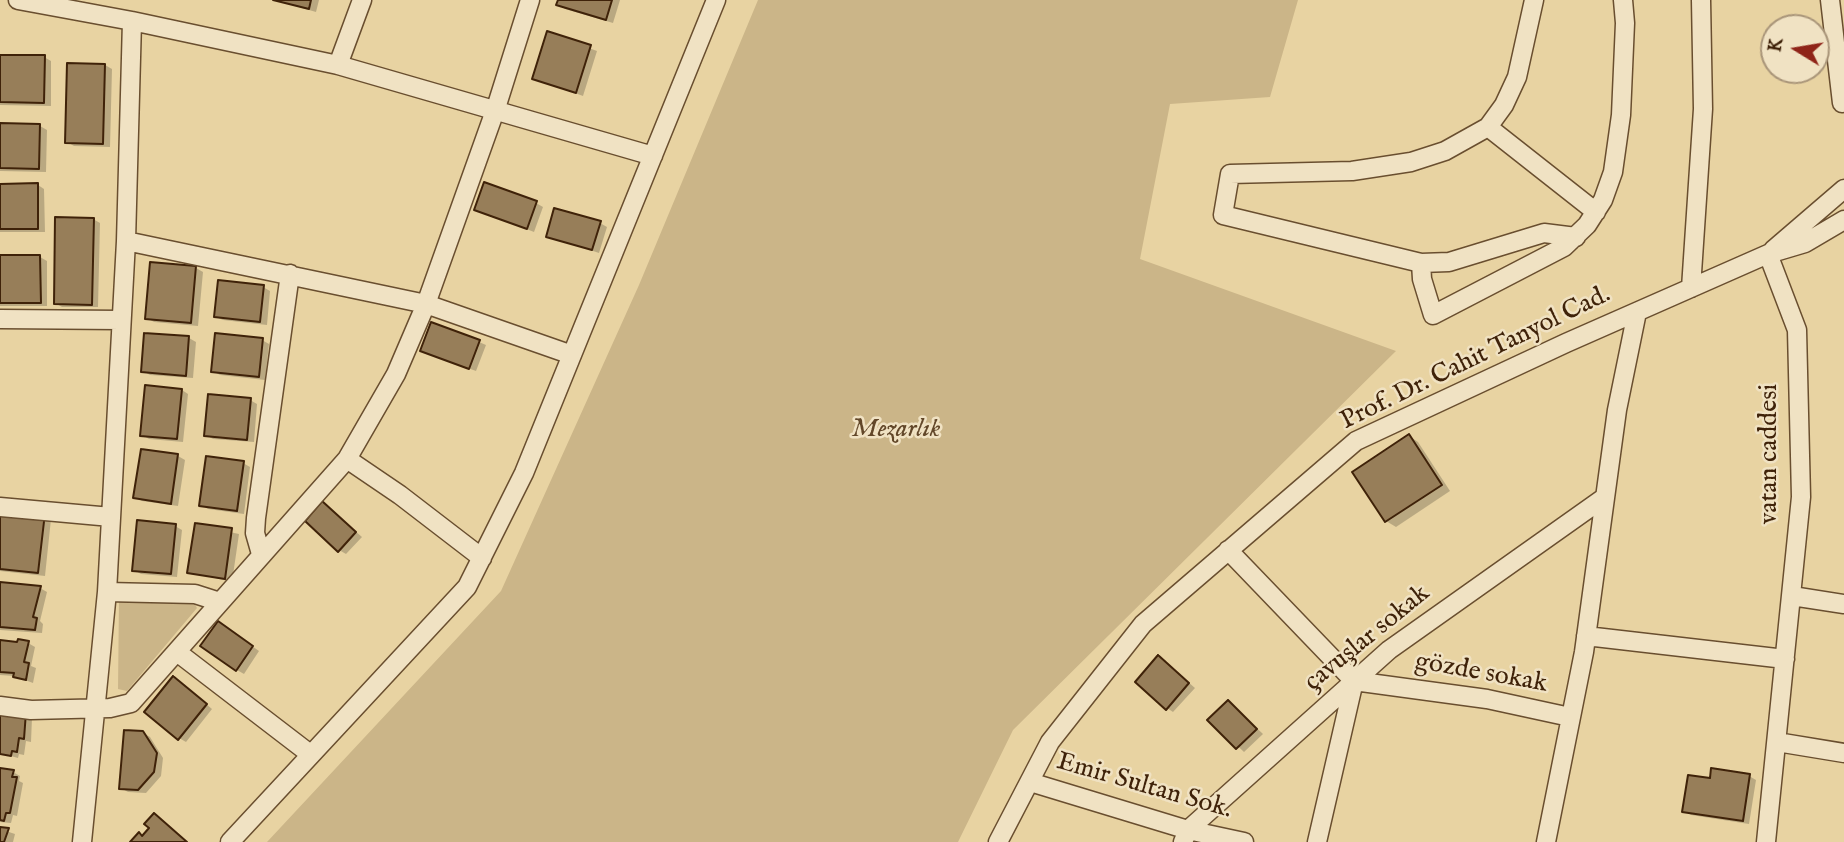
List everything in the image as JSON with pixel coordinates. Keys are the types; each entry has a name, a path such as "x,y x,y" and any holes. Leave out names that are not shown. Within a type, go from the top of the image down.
{"street":[{"path":"18,0 54,2 338,65 496,108 653,156"},
{"path":"338,65 362,0"},
{"path":"0,706 31,710 120,707 131,703 347,460 396,374 426,304 496,108 530,0"},
{"path":"230,842 467,587 524,473 716,0"},
{"path":"1534,0 1517,77 1504,105 1488,127 1445,151 1411,162 1352,171 1230,174 1223,215 1421,263 1449,262 1544,233 1576,237"},
{"path":"1421,263 1422,279 1433,314 1564,247 1576,237 1596,212 1613,172 1621,115 1625,23 1622,0"},
{"path":"1691,288 1703,109 1701,0"},
{"path":"1830,0 1839,30 1842,103"},
{"path":"82,842 107,592 126,241 132,21"},
{"path":"1488,127 1596,212"},
{"path":"1768,254 1844,189"},
{"path":"1768,254 1805,243 1844,220"},
{"path":"126,241 426,304 572,355"},
{"name":"Prof. Dr. Cahit Tanyol Cad.","path":"998,842 1051,742 1143,624 1356,441 1768,254"},
{"name":"vatan caddesi","path":"1766,842 1801,497 1797,330 1768,254"},
{"path":"261,554 255,533 256,518 290,274"},
{"name":"gözde sokak","path":"1546,842 1586,636 1617,410 1637,312"},
{"path":"0,319 120,320"},
{"path":"347,460 400,495 482,558"},
{"name":"çavuşlar sokak","path":"1186,836 1389,650 1605,497"},
{"path":"0,507 111,517"},
{"path":"1228,550 1354,681 1317,842"},
{"path":"107,592 195,594 220,602"},
{"path":"1792,596 1844,604"},
{"path":"1586,636 1786,659"},
{"path":"177,652 310,754"},
{"name":"gözde sokak","path":"1354,681 1488,699 1570,717"},
{"path":"1777,742 1844,753"},
{"name":"Emir Sultan Sok.","path":"1030,782 1186,836 1244,842"}],"green space":[{"name":"Mezarlık","path":"758,0 1298,0 1270,97 1170,104 1140,259 1396,351 1013,730 958,842 267,842 501,591 639,285"},
{"path":"191,598 197,608 127,691 118,689 119,600"}],"building":[{"path":"273,0 311,0 309,9"},
{"path":"558,0 612,0 606,20 556,5"},
{"path":"547,31 591,45 576,93 532,79"},
{"path":"0,55 45,55 44,103 0,102"},
{"path":"67,63 105,64 103,144 65,143"},
{"path":"0,123 40,124 39,169 0,168"},
{"path":"484,182 537,201 527,229 474,210"},
{"path":"38,183 38,229 0,229 0,184"},
{"path":"554,208 601,221 592,250 546,237"},
{"path":"55,217 94,218 92,305 54,304"},
{"path":"0,255 40,255 41,303 0,303"},
{"path":"150,262 196,266 191,323 145,319"},
{"path":"218,280 264,285 260,322 214,317"},
{"path":"431,322 480,340 469,369 420,351"},
{"path":"144,333 189,336 186,376 141,372"},
{"path":"215,333 263,338 259,377 211,372"},
{"path":"145,385 182,389 177,439 140,436"},
{"path":"208,394 251,398 247,440 204,436"},
{"path":"1409,434 1442,485 1385,522 1352,472"},
{"path":"141,449 178,454 171,504 133,498"},
{"path":"206,456 244,461 237,511 199,506"},
{"path":"322,501 356,532 338,552 305,521"},
{"path":"0,508 45,513 38,573 0,569"},
{"path":"137,520 176,524 171,574 132,571"},
{"path":"195,523 232,528 225,579 187,573"},
{"path":"0,582 41,586 33,617 37,618 35,630 0,627"},
{"path":"218,621 253,646 236,671 200,646"},
{"path":"18,639 29,641 24,662 29,663 26,680 13,677 14,673 0,672 0,640 17,642"},
{"path":"1158,655 1189,683 1166,710 1135,682"},
{"path":"173,676 207,704 178,740 144,712"},
{"path":"1228,700 1257,729 1236,749 1207,720"},
{"path":"0,709 26,712 24,739 19,738 17,752 12,751 11,756 0,754"},
{"path":"124,730 143,731 157,753 154,772 138,790 119,789"},
{"path":"0,768 14,770 12,777 17,777 10,813 6,813 4,821 0,820"},
{"path":"1711,768 1750,774 1743,821 1682,812 1688,775 1710,778"},
{"path":"154,813 187,842 130,842 139,832 142,836 149,828 144,824"},
{"path":"0,827 9,828 4,842 0,842"}]}
